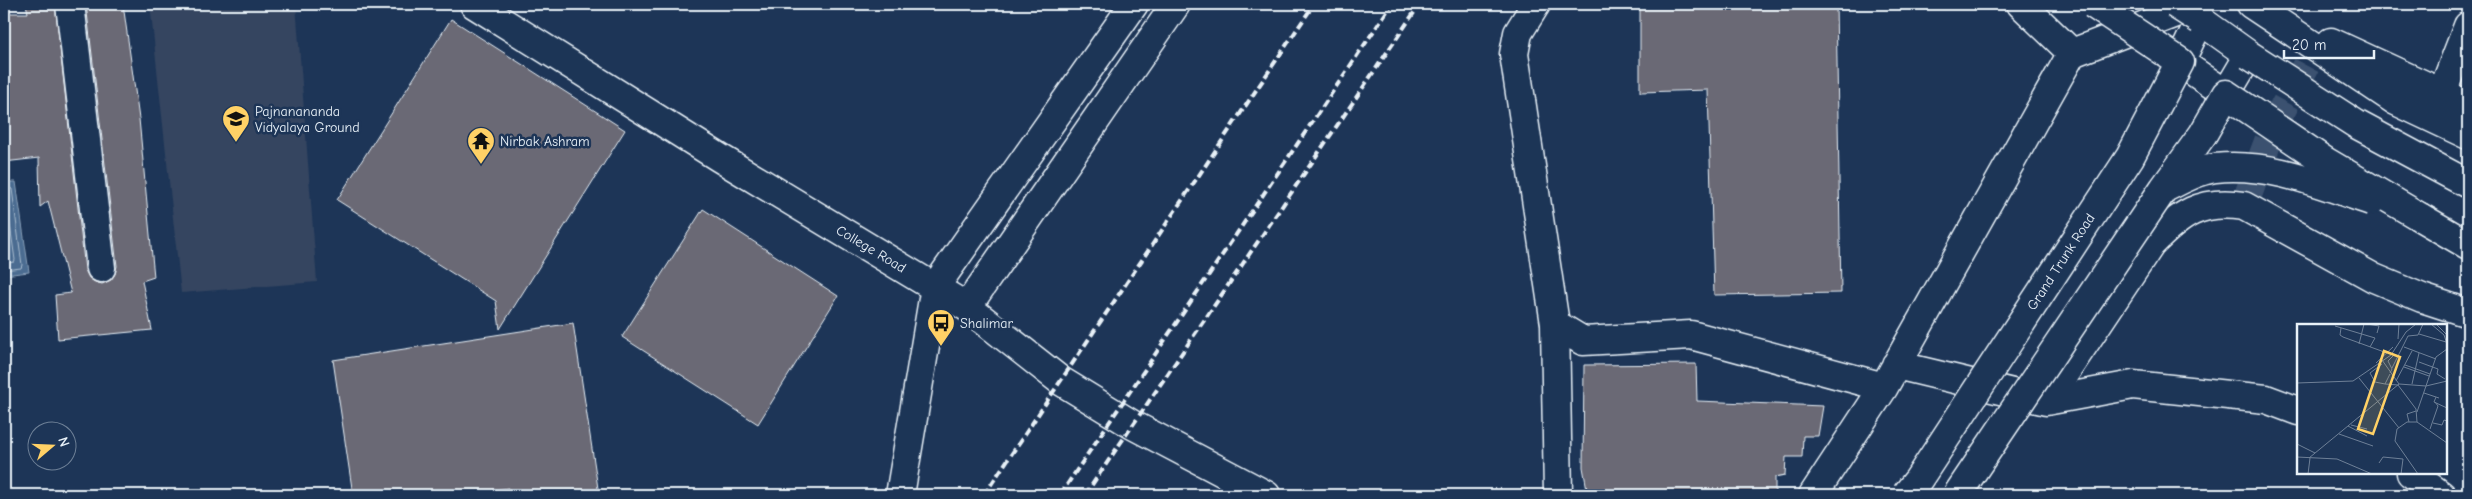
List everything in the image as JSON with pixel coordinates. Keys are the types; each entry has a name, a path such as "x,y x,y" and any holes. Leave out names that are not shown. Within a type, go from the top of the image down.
{"main road":[{"path":"70,4 101,268"},
{"name":"College Road","path":"474,4 720,158 967,307 1061,381 1132,425 1266,495"},
{"path":"900,495 935,287 1133,4"},
{"path":"967,307 1176,4"},
{"path":"1536,4 1518,33 1514,54 1555,324 1558,495"},
{"path":"2021,4 2072,53"},
{"path":"2093,4 2325,161 2468,245"},
{"path":"2175,4 2200,12 2249,55 2356,124 2468,184"},
{"path":"2251,4 2396,101 2468,135"},
{"path":"1812,495 1890,376 2072,53 2200,12"},
{"name":"Grand Trunk Road","path":"1906,495 1918,480 2130,157 2180,62 2200,12"},
{"path":"2285,26 2340,45 2468,105"},
{"path":"2442,93 2468,26"},
{"path":"1957,495 2164,188 2203,134 2249,55"},
{"path":"2164,188 2189,176 2214,168 2277,170 2420,217 2468,235"},
{"path":"2046,401 2151,244 2172,223 2196,208 2224,203 2244,206 2374,278 2422,298 2468,313"},
{"path":"1555,324 1583,341 1691,335 1890,376 2046,401 2133,386 2266,399 2297,411"},
{"path":"2412,474 2441,495"}],"shaded area":[{"name":"Pajnanananda Vidyalaya Ground","path":"150,4 296,4 317,282 181,293"}],"water":[{"path":"4,182 16,182 29,272 4,275"}],"building":[{"path":"26,4 55,4 85,270 89,278 102,284 111,280 117,266 86,4 123,4 139,119 154,277 142,281 152,330 58,339 55,295 71,293 48,201 40,207 39,158 4,162 4,13 28,13"},
{"path":"1640,4 1836,4 1841,293 1714,295 1708,90 1640,92"},
{"name":"Nirbak Ashram","path":"451,19 625,130 500,329 496,301 337,200"},
{"path":"703,209 838,296 758,424 622,337"},
{"path":"573,323 599,495 509,495 508,488 460,495 353,495 333,360"},
{"path":"1696,364 1697,401 1823,406 1818,436 1803,436 1802,457 1786,457 1785,475 1775,477 1775,495 1588,495 1583,467 1584,365"}],"tunnel":[{"path":"2244,206 2274,125 2316,47"}],"railway":[{"path":"984,495 1314,4"},
{"path":"1060,495 1392,4"},
{"path":"1085,495 1420,4"}],"place":[{"name":"Pajnanananda Vidyalaya Ground","path":"236,143"},
{"name":"Nirbak Ashram","path":"481,165"},
{"name":"Shalimar","path":"941,347"}]}
